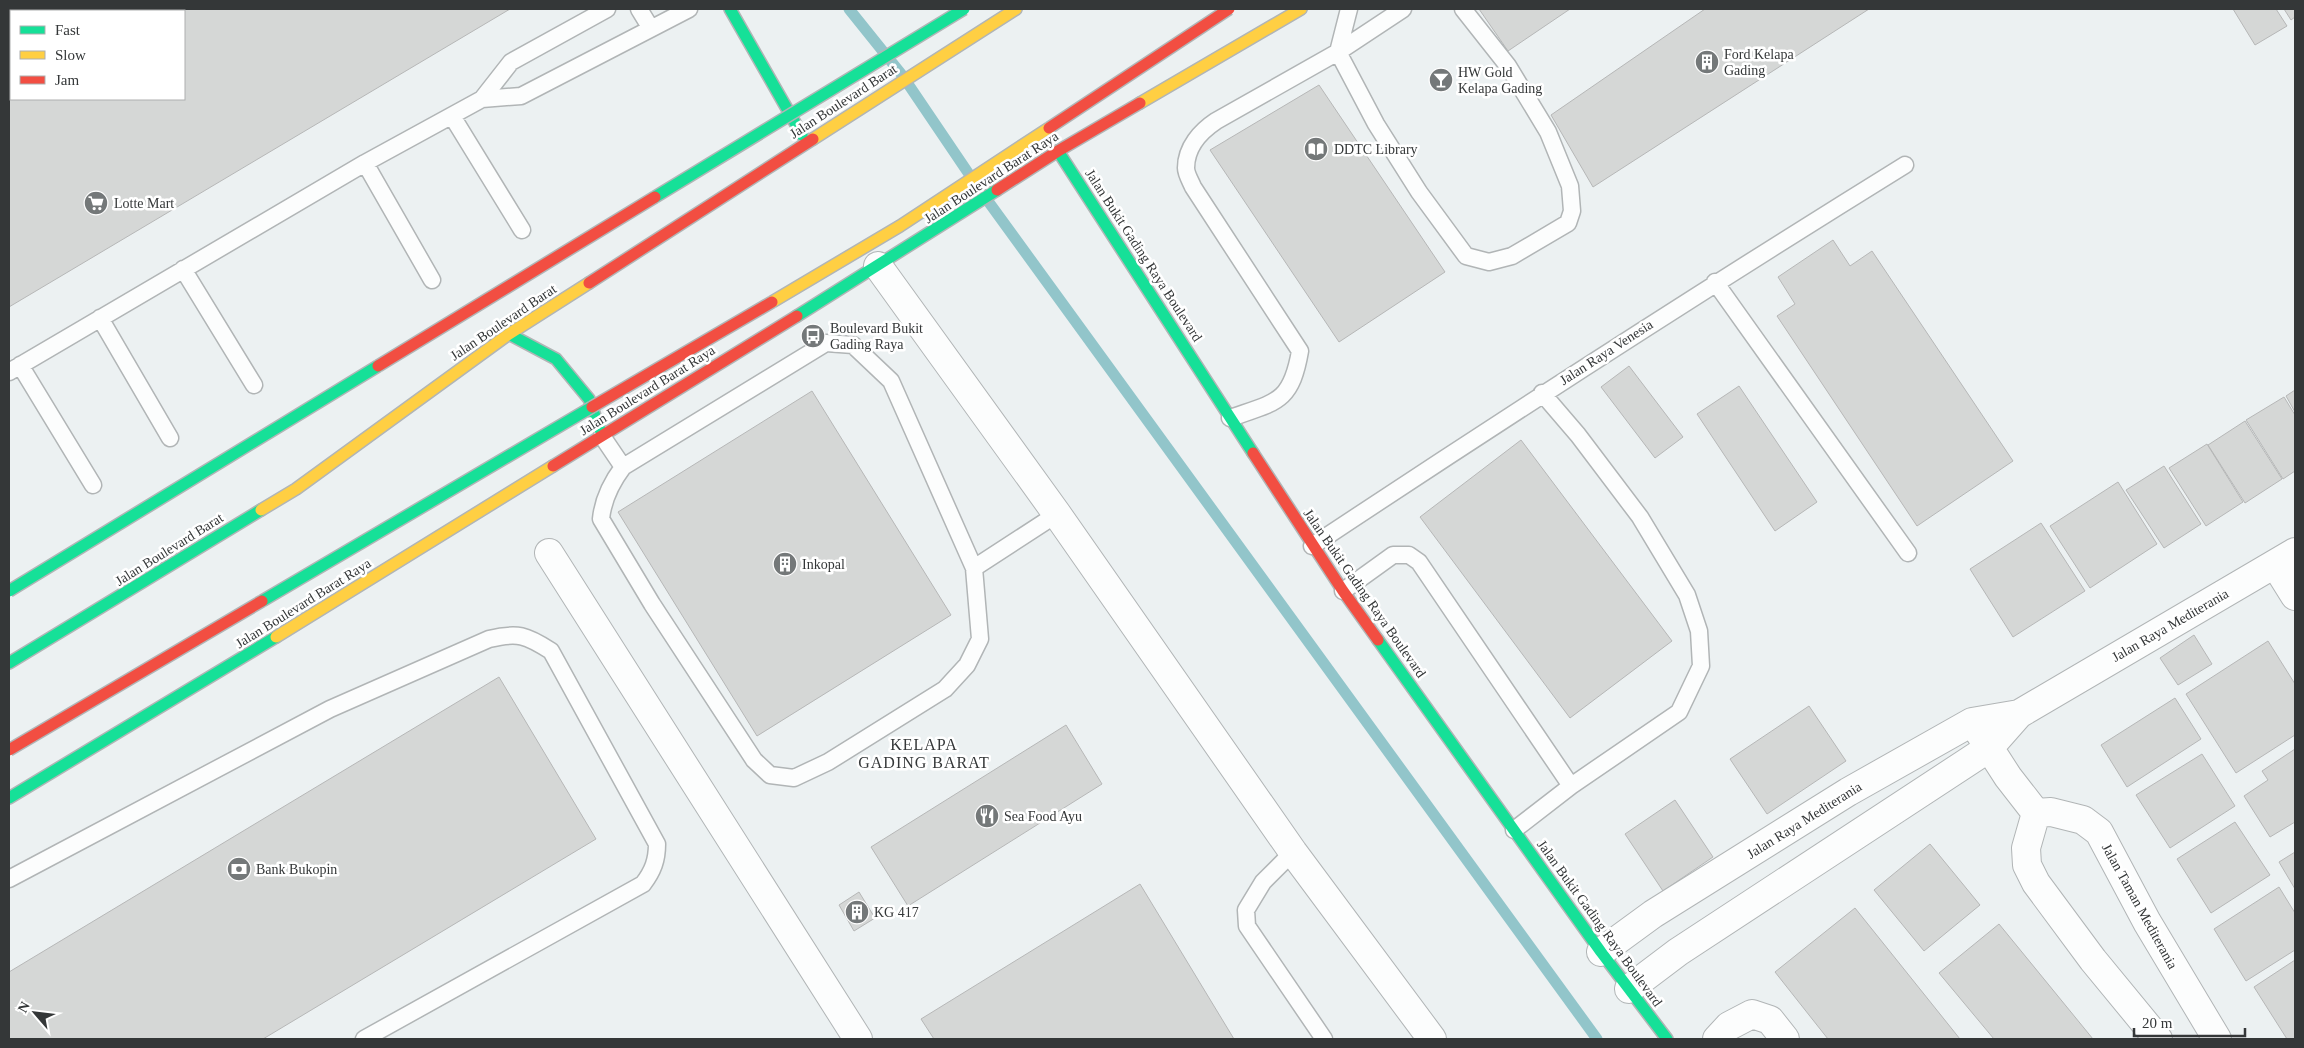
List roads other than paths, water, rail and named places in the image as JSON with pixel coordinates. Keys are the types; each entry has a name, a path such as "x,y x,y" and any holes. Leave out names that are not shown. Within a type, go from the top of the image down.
{"main road":[{"path":"730,9 807,142"},
{"path":"9,591 955,9"},
{"name":"Jalan Boulevard Barat","path":"9,663 296,489 509,334 1016,9"},
{"path":"9,750 900,226 1229,9"},
{"name":"Jalan Boulevard Barat Raya","path":"9,798 207,680 878,266 1058,150 1301,9"},
{"name":"Jalan Bukit Gading Raya Boulevard","path":"1058,150 1183,341 1246,444 1312,546 1600,952 1667,1039"},
{"path":"509,334 556,359 589,399 602,436"}],"street":[{"path":"955,9 970,39"},
{"path":"878,266 1057,514 1293,852 1432,1039"},
{"path":"549,553 858,1039"},
{"path":"2285,558 2295,596"},
{"name":"Jalan Raya Mediterania","path":"1629,989 1678,952 1989,748 2019,714 2285,558"},
{"name":"Jalan Raya Mediterania","path":"1600,952 1653,914 1848,792 1972,722 2019,714"},
{"path":"1972,722 2036,813 2026,848 2027,864 2036,883 2093,960 2158,1039"},
{"name":"Jalan Taman Mediterania","path":"2036,813 2051,812 2083,820 2098,832 2147,922 2217,1039"},
{"path":"1802,821 1824,856"},
{"path":"1717,1039 1729,1026 1752,1014 1770,1020 1785,1039"}],"lane":[{"path":"93,485 15,368 365,163 482,99 511,62 607,9"},
{"path":"640,9 650,27"},
{"path":"482,99 520,96 650,27 689,9"},
{"path":"1349,9 1338,52 1376,124 1419,192 1466,256 1489,262 1512,256 1568,223 1572,211 1570,186 1548,132 1508,66 1463,9"},
{"path":"1230,418 1268,405 1286,393 1296,373 1300,351 1193,187 1186,168 1192,146 1200,132 1216,120 1338,52 1403,9"},
{"path":"452,116 522,230"},
{"path":"365,163 432,280"},
{"name":"Jalan Raya Venesia","path":"1312,546 1542,393 1715,282 1905,165"},
{"path":"183,270 254,385"},
{"path":"1715,282 1908,553"},
{"path":"100,318 170,438"},
{"path":"826,343 853,345 891,381 974,568 980,639 967,665 945,689 819,766 794,778 770,775 749,752 652,604 601,519 602,503 614,479 623,467 826,343"},
{"path":"1514,830 1571,786 1679,712 1701,666 1699,631 1687,595 1640,517 1578,435 1542,393"},
{"path":"602,436 623,467"},
{"path":"974,568 1057,514"},
{"path":"1343,591 1393,555 1409,555 1419,562 1571,786"},
{"path":"9,879 330,709 489,639 512,634 529,636 551,651 658,844 657,858 652,872 643,884 364,1039"},
{"path":"1293,852 1263,882 1246,910 1247,926 1324,1039"}],"waterway":[{"path":"849,9 902,75 973,180"},
{"path":"985,197 1597,1039"}],"place":[{"name":"Ford Kelapa Gading","path":"1707,62"},
{"name":"HW Gold Kelapa Gading","path":"1441,80"},
{"name":"DDTC Library","path":"1316,149"},
{"name":"Lotte Mart","path":"96,203"},
{"name":"Boulevard Bukit Gading Raya","path":"813,336"},
{"name":"Inkopal","path":"785,564"},
{"name":"Sea Food Ayu","path":"987,816"},
{"name":"Bank Bukopin","path":"239,869"},
{"name":"KG 417","path":"857,912"}],"district":[{"name":"KELAPA GADING BARAT","path":"924,753"}]}
